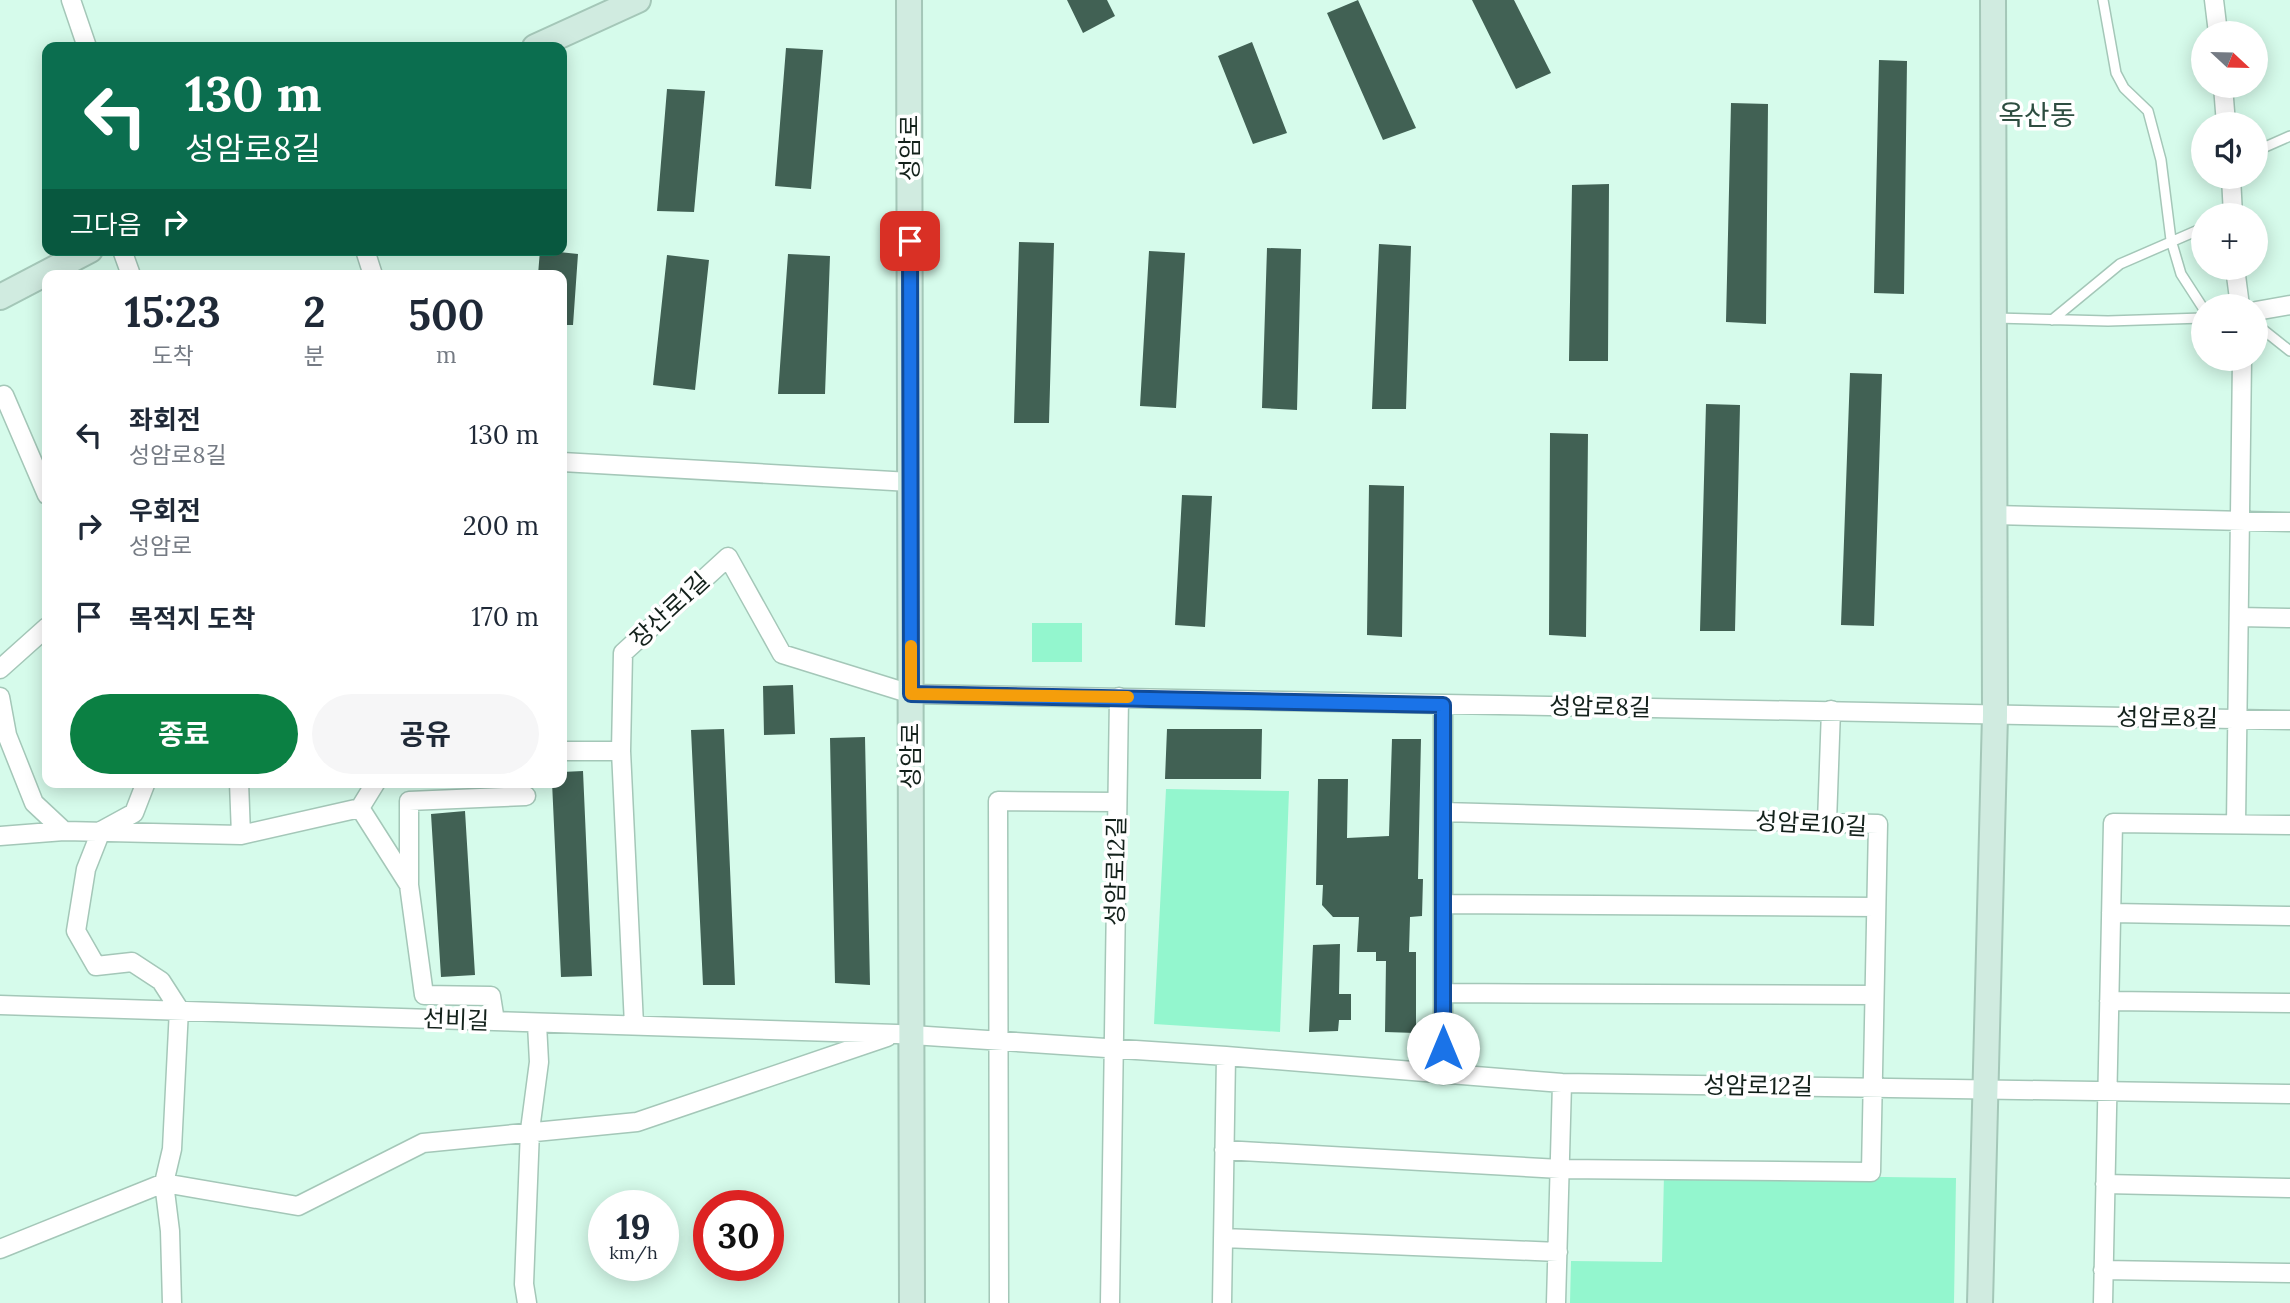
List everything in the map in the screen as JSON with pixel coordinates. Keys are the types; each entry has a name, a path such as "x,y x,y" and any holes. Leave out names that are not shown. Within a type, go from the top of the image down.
{"street":[{"path":"71,0 85,42"},
{"path":"547,42 638,0"},
{"name":"성암로","path":"909,0 911,694 904,1034 912,1303"},
{"path":"1980,1303 1995,715 1993,0"},
{"path":"2214,0 2217,21"},
{"path":"52,270 79,256"},
{"path":"0,297 42,275"},
{"path":"2268,309 2290,305"},
{"path":"2236,824 2242,371"},
{"path":"4,395 42,483"},
{"path":"567,462 910,482"},
{"path":"1994,515 2290,522"},
{"name":"성암로8길","path":"728,557 782,654 911,694 2290,720"},
{"name":"장산로1길","path":"634,1025 621,751 623,653 728,557"},
{"path":"2239,617 2290,618"},
{"path":"0,669 42,631"},
{"path":"0,697 7,735 34,803 64,831"},
{"path":"1117,802 1119,697"},
{"path":"1443,705 1443,1074"},
{"path":"1827,822 1831,710"},
{"path":"567,751 621,751"},
{"path":"144,788 134,813 101,831 86,869 76,931 96,966 132,962 161,981 178,1009 172,1149 164,1183 170,1231 172,1303"},
{"path":"239,788 241,835"},
{"path":"0,836 64,831 241,835 360,808 372,788"},
{"path":"495,1021 491,996 424,995 409,885 409,801 526,796"},
{"name":"성암로12길","path":"999,1303 998,800 1117,802 1110,1303"},
{"path":"360,808 409,885"},
{"name":"성암로10길","path":"1443,812 1878,824 1871,1172 1559,1169"},
{"path":"2103,1303 2113,823 2290,825"},
{"path":"1443,904 1876,907"},
{"path":"2111,913 2290,916"},
{"path":"1443,993 1874,995"},
{"path":"2109,1001 2290,1003"},
{"name":"선비길","path":"0,1005 904,1034"},
{"path":"527,1303 524,1284 530,1130 537,1096 537,1024"},
{"path":"0,1249 164,1183 298,1206 423,1143 530,1130 637,1122 904,1034"},
{"name":"성암로12길","path":"904,1034 1114,1047 1562,1083 1872,1087 1985,1092 2290,1094"},
{"path":"1222,1303 1226,1056"},
{"path":"1556,1303 1562,1083"},
{"path":"1224,1150 1559,1169"},
{"path":"2105,1184 2290,1188"},
{"path":"1223,1238 1558,1252"},
{"path":"2104,1270 2290,1273"}],"lane":[{"path":"2104,0 2116,73 2124,88 2148,111 2161,160 2171,240 2180,274 2194,294"},
{"path":"2268,146 2290,136"},
{"path":"2052,320 2120,264 2191,232"},
{"path":"1994,317 2052,320 2191,318"},
{"path":"2268,334 2290,351"}],"green space":[{"path":"1032,623 1082,623 1082,662 1032,662"},
{"path":"1166,789 1289,791 1280,1032 1154,1024"},
{"path":"1664,1174 1956,1178 1954,1303 1570,1303 1571,1261 1662,1262"}],"building":[{"path":"1067,0 1107,0 1115,16 1083,33"},
{"path":"1358,0 1416,128 1383,140 1327,13"},
{"path":"1472,0 1514,0 1551,73 1516,89"},
{"path":"1252,42 1287,133 1253,144 1218,56"},
{"path":"786,48 823,50 811,189 775,186"},
{"path":"1879,60 1907,61 1904,294 1874,293"},
{"path":"667,89 705,91 694,212 657,211"},
{"path":"1731,103 1768,104 1766,324 1726,322"},
{"path":"1609,184 1608,361 1569,361 1572,185"},
{"path":"1019,242 1054,243 1049,423 1014,423"},
{"path":"1379,244 1411,246 1406,409 1372,409"},
{"path":"1267,248 1301,249 1297,410 1262,408"},
{"path":"1149,251 1185,253 1176,408 1140,406"},
{"path":"578,254 573,325 567,325 567,270 538,270 540,256"},
{"path":"788,254 830,256 825,394 778,394"},
{"path":"667,255 709,260 695,390 653,385"},
{"path":"1850,373 1882,374 1874,626 1841,625"},
{"path":"1706,404 1740,405 1735,631 1700,631"},
{"path":"1550,433 1588,434 1586,637 1549,635"},
{"path":"1369,485 1404,486 1402,637 1367,635"},
{"path":"1182,495 1212,496 1205,627 1175,625"},
{"path":"793,685 795,734 764,735 763,686"},
{"path":"724,729 735,985 703,985 691,730"},
{"path":"1167,729 1262,729 1261,779 1165,779"},
{"path":"865,737 870,985 835,983 830,738"},
{"path":"1392,739 1421,739 1418,879 1423,879 1422,916 1410,917 1409,952 1416,952 1416,1033 1385,1032 1386,961 1376,961 1376,952 1357,952 1359,917 1333,917 1322,905 1323,885 1316,885 1318,779 1348,779 1347,838 1389,836"},
{"path":"583,771 592,976 561,977 552,788 567,788 567,772"},
{"path":"465,811 475,975 441,977 431,814"},
{"path":"1340,944 1339,994 1351,994 1351,1020 1339,1020 1338,1031 1309,1032 1313,945"}],"slow traffic":[{"path":"911,646 911,694 1128,697"}],"district":[{"name":"옥산동","path":"2037,115"}],"route":[{"path":"910,241 911,694 1443,705 1443,1048"}]}
